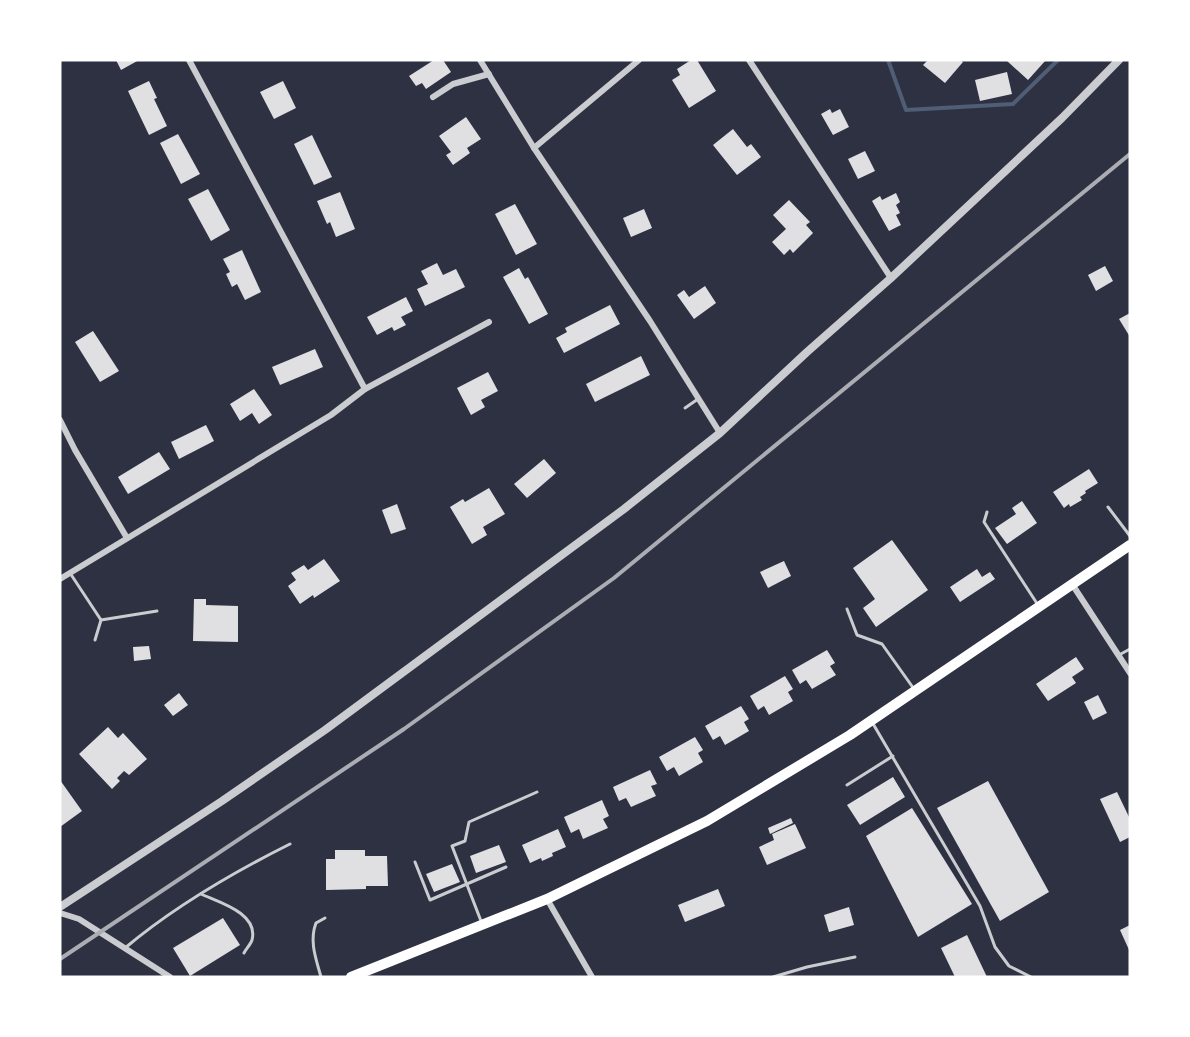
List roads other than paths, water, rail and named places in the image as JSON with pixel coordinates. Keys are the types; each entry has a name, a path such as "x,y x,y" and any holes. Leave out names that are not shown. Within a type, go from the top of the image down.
{"main road":[{"path":"351,977 547,899 707,821 871,721 1130,545"}],"street":[{"path":"189,60 365,388"},
{"path":"480,60 534,148 650,321 720,433"},
{"path":"534,148 639,60"},
{"path":"749,60 891,278"},
{"path":"60,907 222,801 325,730 624,509 720,433 891,278 1062,118 1119,60"},
{"path":"433,97 453,84 489,74"},
{"path":"60,579 331,415 365,388 489,322"},
{"path":"60,420 127,538"},
{"path":"1072,584 1130,673"},
{"path":"547,899 592,977"},
{"path":"60,913 79,919 170,977"}],"lane":[{"path":"685,408 698,399"},
{"path":"1108,507 1130,536"},
{"path":"987,512 984,522 1039,607"},
{"path":"70,573 101,620"},
{"path":"847,609 857,635 882,644 915,691"},
{"path":"101,620 157,611"},
{"path":"95,640 101,620"},
{"path":"1119,655 1130,649"},
{"path":"871,721 894,756 980,906 995,947 1009,966 1031,977"},
{"path":"847,785 894,756"},
{"path":"483,925 452,846 465,841 470,822 537,792"},
{"path":"123,949 147,929 234,872 290,844"},
{"path":"415,862 430,900 506,867"},
{"path":"201,894 244,915 251,925 252,939 244,952"},
{"path":"321,977 312,934 316,923 325,918"},
{"path":"773,977 855,957"}],"waterway":[{"path":"888,60 906,110 1013,104 1058,60"}],"railway":[{"path":"60,959 404,729 614,578 1130,154"}]}
